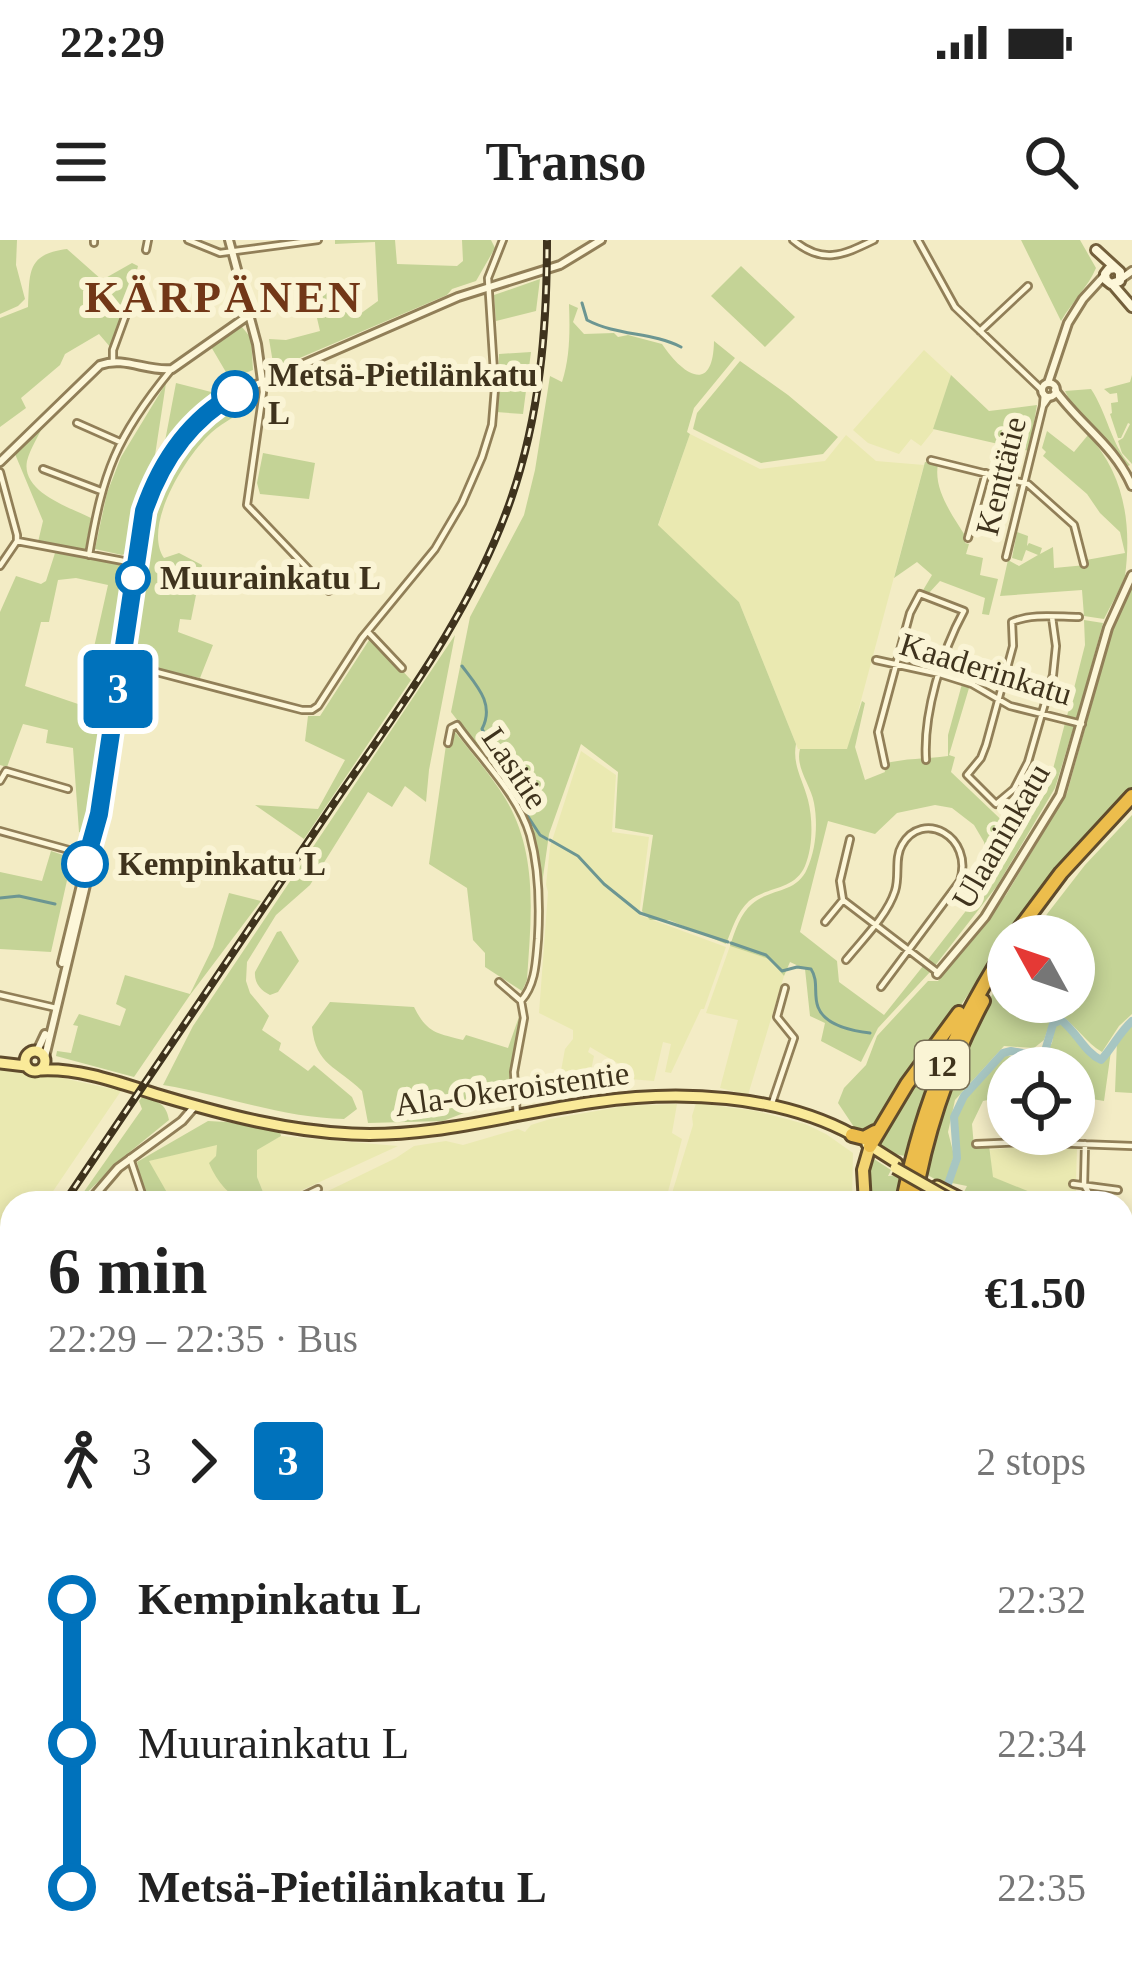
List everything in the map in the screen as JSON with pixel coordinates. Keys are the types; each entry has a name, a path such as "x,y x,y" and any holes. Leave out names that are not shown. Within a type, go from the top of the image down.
{"highway":[{"path":"1029,915 1079,852 1131,800"},
{"path":"1040,915 1131,800"},
{"path":"864,1191 862,1170 868,1148 907,1084 987,973"},
{"name":"12","path":"913,1191 920,1128 937,1077 987,979"},
{"name":"12","path":"914,1191 941,1095 964,1037 987,996"},
{"path":"853,1135 868,1137 884,1122"}],"main road":[{"path":"1090,240 1131,305"},
{"path":"0,1062 26,1062 29,1053 42,1060"},
{"name":"Ala-Okeroistentie","path":"26,1062 31,1071 42,1060 274,1125 350,1134 431,1131 593,1102 654,1097 770,1106 823,1122 853,1135 868,1148"},
{"name":"Ala-Okeroistentie","path":"823,1122 940,1191"}],"street":[{"path":"146,250 148,240"},
{"path":"188,240 220,253 318,240"},
{"path":"229,240 262,381 247,505 329,591"},
{"path":"122,663 308,711 318,706 367,631 435,549 482,458 492,425 495,388 488,272 503,240"},
{"path":"42,1060 97,827 134,563 150,492 178,442 218,403 262,381 489,286 560,265 601,240"},
{"path":"793,240 807,250 836,256 874,240"},
{"path":"918,240 949,299 1112,450 1132,486"},
{"path":"1049,390 1069,323 1090,292 1132,270"},
{"path":"980,331 1028,286"},
{"path":"113,361 136,287"},
{"path":"89,555 100,491 120,442 145,403 172,369 250,315"},
{"path":"0,462 95,369 113,361 172,369"},
{"name":"Kenttätie","path":"1006,557 1049,390"},
{"path":"77,423 120,442"},
{"path":"931,460 1024,482 1074,525 1084,564"},
{"path":"43,469 100,491"},
{"path":"0,472 17,541 0,566"},
{"path":"968,538 986,473"},
{"path":"17,541 134,563"},
{"name":"Ulaaninkatu","path":"934,971 985,916 1066,782 1108,628 1132,575"},
{"path":"885,765 878,732 910,613 920,594 964,611 948,644 926,726 926,760"},
{"path":"1052,617 1055,660 1042,714 1022,777 998,804 993,803 967,775 984,753 1013,646 1012,622 1020,618 1052,617 1079,617"},
{"path":"367,631 402,668"},
{"name":"Kaaderinkatu","path":"876,660 940,674 972,684 998,700 1082,724"},
{"name":"Lasitie","path":"448,742 451,728 457,725 511,797 529,832 539,892 538,938 533,982 520,1001 524,1018 513,1083 517,1117"},
{"path":"0,781 6,771 68,789"},
{"path":"846,960 895,890 901,846 923,830 946,833 959,847 963,874 881,986"},
{"path":"0,831 90,856"},
{"path":"850,839 840,881 843,900 934,971"},
{"path":"825,922 843,900"},
{"path":"499,982 520,1001"},
{"path":"770,1106 794,1038 777,1017 785,988"},
{"path":"0,995 54,1008"},
{"path":"158,1095 176,1106 179,1119"},
{"path":"171,1129 192,1105"},
{"path":"99,1191 130,1158 192,1112 192,1105"},
{"path":"976,1144 987,1143"},
{"path":"1095,1144 1132,1146"},
{"path":"1085,1155 1088,1191"},
{"path":"130,1158 141,1191"},
{"path":"1073,1184 1118,1190"},
{"path":"314,1191 318,1189"}],"green space":[{"path":"0,240 17,240 16,265 25,299 0,314"},
{"path":"335,240 395,240 397,264 457,266 463,261 462,240 491,240 495,248 476,281 274,369 269,339 286,340 320,331 313,285 360,314 378,301 375,242 335,244"},
{"path":"1021,240 1080,240 1096,268 1061,321"},
{"path":"67,249 102,280 132,263 138,266 127,311 111,348 99,334 65,354 60,365 21,398 26,408 0,427 0,318 28,307 30,275 37,261"},
{"path":"741,266 795,317 765,347 711,296"},
{"path":"540,279 536,311 496,321 494,295"},
{"path":"569,304 578,308 573,322 584,334 614,333 662,344 678,364 695,374 708,369 714,341 735,358 694,408 690,434 658,525 739,602 796,744 811,833 808,859 800,874 749,901 726,944 669,920 650,920 642,911 653,835 615,828 618,772 581,744 549,834 542,884 533,828 511,790 451,712 470,617 524,515 550,376 562,382 565,373"},
{"path":"242,327 251,338 253,370 230,379 210,345"},
{"path":"924,350 951,375 933,431 921,446 911,439 899,454 868,443 853,430"},
{"path":"531,352 523,414 496,412 499,354"},
{"path":"740,361 838,437 823,454 761,463 693,429 697,413"},
{"path":"951,375 989,411 1037,405 1029,451 933,429"},
{"path":"1132,375 1132,464 1118,441 1130,424 1118,438 1110,414 1111,403 1118,402 1117,393 1104,389 1130,382"},
{"path":"166,383 152,475 132,551 122,555 95,549 107,493 121,457"},
{"path":"176,383 223,395 192,421 162,457"},
{"path":"1091,389 1130,465 1126,467 1065,391"},
{"path":"242,403 252,405 212,432 190,457 170,492 159,528 164,558 179,553 202,565 191,620 180,619 178,632 213,645 200,678 129,662 148,530 165,480 192,443"},
{"path":"44,424 28,456 27,472 48,497 91,518 85,551 38,542 43,521 15,454"},
{"path":"1047,431 1074,452 1088,435 1110,466 1123,500 1127,537 1125,576 1104,619 1084,616 1082,590 1000,596 1008,560 1019,566 1038,555 1026,550 1022,561 1012,558 1017,532 1028,536 1027,546 1042,548 1040,554 1053,547 1054,568 1086,565 1086,560 1125,553 1120,532 1087,494 1043,456"},
{"path":"690,434 760,469 825,461 846,435 876,461 924,465 848,749 798,749 739,602 658,526"},
{"path":"263,453 315,463 309,499 260,494 257,483"},
{"path":"925,462 938,464 941,493 969,544 966,554 983,558 980,575 998,579 989,615 982,614 985,598 940,581 928,594 922,592 932,575 917,562 894,578"},
{"path":"55,553 121,564 122,623 88,835 79,832 73,748 46,743 48,730 23,724 7,767 0,765 0,612 16,576 41,584","holes":["76,578 108,585 81,705 25,686 41,622 49,622 58,580"]},
{"path":"1132,583 1132,788 1069,855 1024,915 990,915 1067,793 1117,614"},
{"path":"1084,620 1103,623 1077,718 1067,716 1085,645"},
{"path":"455,635 426,802 405,786 392,807 368,792 310,885 276,915 247,962 250,993 269,1016 262,1030 281,1043 279,1050 308,1071 314,1065 352,1097 357,1109 344,1119 321,1118 163,1085 193,1026"},
{"path":"371,637 411,680 304,839 255,805 318,809 345,760 305,741 308,716 320,716"},
{"path":"962,684 969,688 949,755 955,757 951,772 1013,831 1047,792 1065,723 1074,726 1055,788 997,886 934,967 926,962 990,880 984,842 974,825 952,808 935,805 897,813 875,834 828,821 800,932 837,961 839,982 884,1015 923,966 930,972 878,1028 861,1062 821,1041 825,1023 810,1016 805,969 790,962 784,976 769,959 730,946 748,908 796,883 810,862 815,811 800,749 847,749 862,701 855,747 865,780 885,772 883,764 948,756 948,735"},
{"path":"449,724 505,798 523,841 531,910 527,980 522,991 485,967 485,953 473,940 467,888 429,864"},
{"path":"581,751 616,775 612,832 649,837 639,915 726,947 704,1009 671,1073 665,1072 671,1044 663,1042 654,1081 617,1078 619,1064 590,1047 588,1052 594,1056 589,1080 558,1087 573,1030 539,1013 550,847"},
{"path":"1132,815 1132,1014 1102,1052 1070,1023 1095,1023 1095,915 1046,915"},
{"path":"51,851 72,858 51,952 0,949 0,872 42,881"},
{"path":"229,893 261,901 134,1077 56,1056 57,1051 71,1053 78,1026 73,1025 79,1014 120,1026 126,1009 116,1004 125,975 190,994 213,947"},
{"path":"987,919 987,968 876,1127 867,1131 854,1127 838,1103 844,1088 866,1065 877,1036 928,981 938,981"},
{"path":"281,931 299,961 278,992 270,995 259,986 255,972"},
{"path":"730,946 770,959 784,976 748,1095 720,1088 738,1020 706,1013"},
{"path":"330,1002 414,1007 423,1022 439,1033 463,1040 466,1035 508,1048 520,1014 511,1100 443,1121 368,1123 362,1091 323,1058 314,1040 312,1027"},
{"path":"987,1005 987,1023 1050,1023 1044,1040 1035,1047 987,1047 987,1065 955,1100 948,1132 954,1155 945,1185 926,1174 948,1094"},
{"path":"1058,1023 1082,1047 1049,1047"},
{"path":"1132,1025 1132,1093 1115,1092 1117,1041"},
{"path":"952,1031 905,1156 889,1152 878,1141 910,1086"},
{"path":"1111,1051 1104,1101 1095,1100 1095,1059 1100,1063"},
{"path":"0,1068 121,1091 53,1191 0,1191"},
{"path":"985,1074 987,1100 972,1124 974,1147 987,1145 993,1177 1027,1191 964,1191 967,1186 952,1183 959,1158 957,1116"},
{"path":"143,1096 157,1102 169,1120 84,1191 142,1109 139,1101"},
{"path":"696,1103 805,1124 853,1153 852,1191 673,1191"},
{"path":"677,1104 672,1133 682,1139 668,1191 328,1191 414,1146 446,1141 463,1145 518,1129 525,1132 550,1119 625,1106"},
{"path":"208,1121 280,1132 281,1136 257,1150 257,1177 263,1191 224,1188 209,1163 217,1145 149,1161 166,1191 144,1191 137,1162"},
{"path":"281,1136 398,1146 300,1191 263,1191 257,1177 257,1149"},
{"path":"218,1144 216,1156 230,1191 166,1191 148,1161"},
{"path":"990,1155 1077,1155 1076,1182 1070,1185 1076,1191 1025,1191 992,1177"},
{"path":"871,1157 891,1170 888,1176 903,1177 900,1191 867,1191"}],"waterway":[{"path":"582,303 587,320 598,325 681,347"},
{"path":"462,666 485,703 482,729 517,776 527,815 547,839"},
{"path":"550,840 578,856 640,913 728,942"},
{"path":"0,898 19,896 55,904"},
{"path":"731,943 766,955 782,971 811,969 817,1002 827,1019 870,1033"},
{"path":"942,1191 957,1158 954,1117 964,1096 1003,1053 1045,1051 1053,1024 1061,1020 1101,1060 1132,1021"}],"railway":[{"path":"72,1191 405,700 475,583 511,499 529,436 543,339 547,240"}],"bus line":[{"name":"3","path":"85,864 97,827 144,511 178,442 218,403 235,394"}],"place":[{"name":"Metsä-Pietilänkatu L","path":"235,394"},
{"name":"Muurainkatu L","path":"133,578"},
{"name":"Kempinkatu L","path":"85,864"}],"district":[{"name":"KÄRPÄNEN","path":"224,297"}]}
